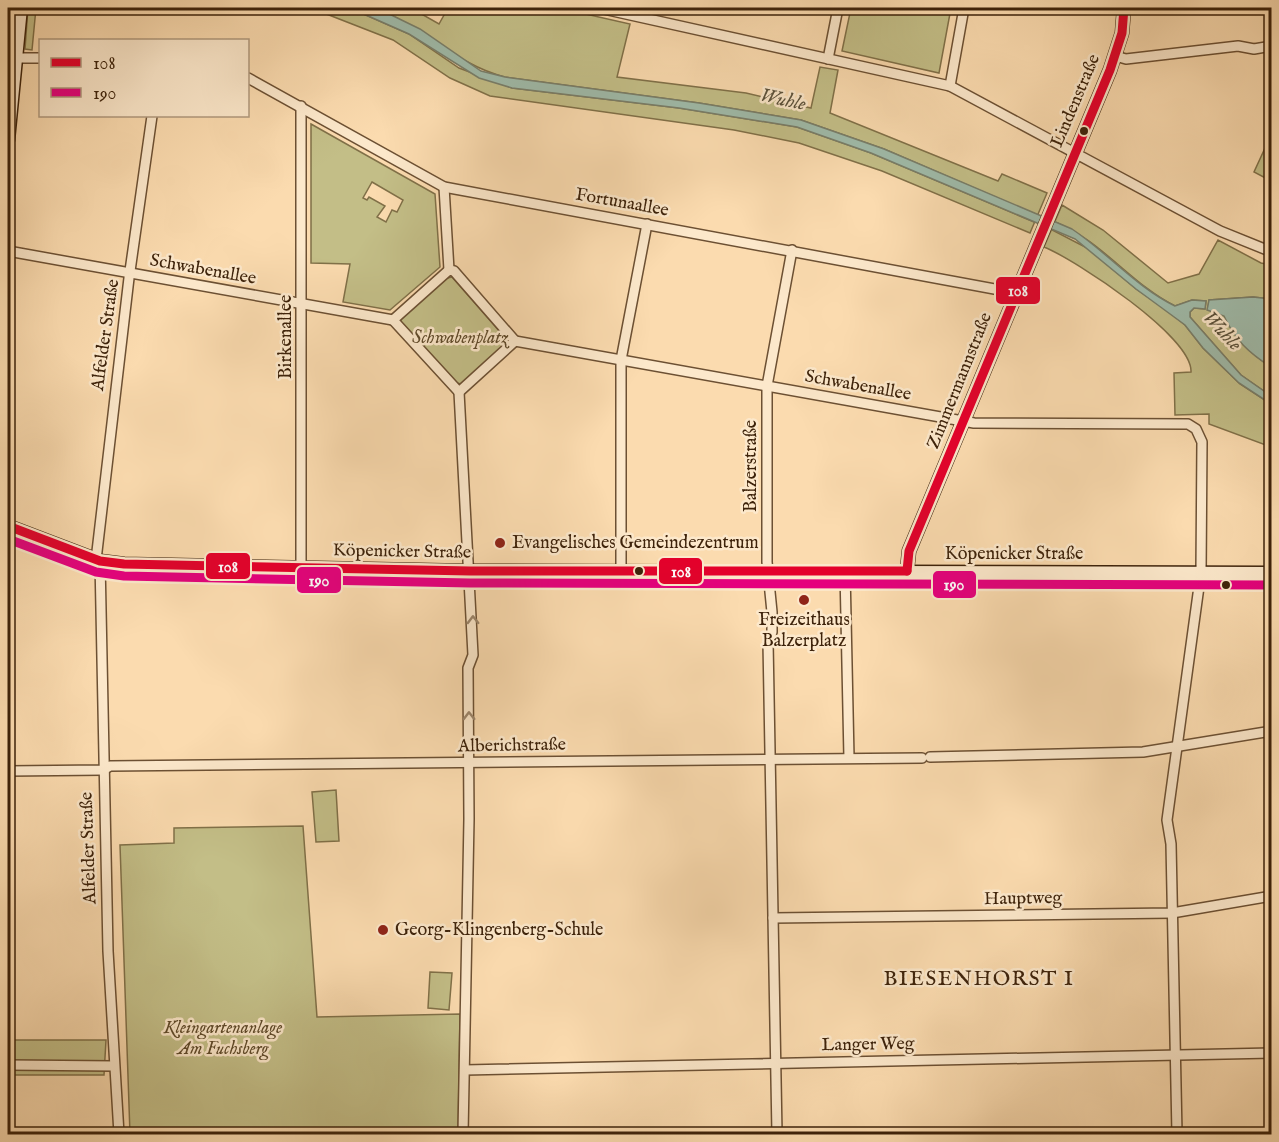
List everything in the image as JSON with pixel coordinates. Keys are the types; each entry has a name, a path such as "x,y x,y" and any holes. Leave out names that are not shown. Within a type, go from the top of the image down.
{"main road":[{"path":"8,140 21,8"},
{"name":"Lindenstraße","path":"1051,206 1115,56 1122,33 1124,8"},
{"name":"Zimmermannstraße","path":"907,571 909,551 1051,206"},
{"name":"Köpenicker Straße","path":"8,526 98,560 301,568 845,572 1201,568 1272,573"}],"street":[{"path":"598,8 950,86 1227,235 1272,252"},
{"path":"828,59 838,8"},
{"path":"950,86 964,8"},
{"path":"1115,56 1126,58 1238,46 1254,49 1272,46"},
{"path":"17,58 39,58"},
{"name":"Fortunaallee","path":"249,79 444,187 1016,293"},
{"name":"Birkenallee","path":"301,106 301,568"},
{"name":"Alfelder Straße","path":"119,1134 114,1066 103,770 98,560 152,117"},
{"path":"444,187 448,270"},
{"path":"621,571 621,360 647,224"},
{"name":"Balzerstraße","path":"777,1134 768,642 772,633 772,612 769,571 768,386 792,250"},
{"name":"Schwabenallee","path":"8,251 393,320"},
{"path":"448,270 393,320 459,392 473,655 468,668 469,763 463,1134"},
{"path":"448,270 454,272 515,341 459,392"},
{"name":"Schwabenallee","path":"515,341 963,421 1188,424 1196,429 1202,442 1201,568"},
{"path":"1177,1134 1171,844 1167,820 1201,568"},
{"path":"845,572 849,759"},
{"name":"Alberichstraße","path":"8,771 103,770 110,766 849,759 1143,752 1272,731"},
{"name":"Hauptweg","path":"773,918 1172,913 1272,896"},
{"name":"Langer Weg","path":"465,1070 1272,1053"},
{"path":"8,1065 114,1066"}],"green space":[{"path":"28,8 36,8 32,50 25,49"},
{"path":"311,8 350,8 409,34 459,68 512,88 679,108 797,127 871,153 1034,222 1037,215 884,149 801,120 699,103 505,77 471,64 409,25 375,8 411,8 439,24 448,8 559,8 630,24 617,77 746,93 811,108 820,67 838,70 830,113 998,181 1002,174 1047,193 1030,233 882,171 799,143 734,130 490,96 450,78 393,40"},
{"path":"851,8 951,8 939,73 842,51"},
{"path":"311,124 435,194 440,267 390,310 343,302 350,264 311,263","holes":["372,182 403,200 397,212 392,210 386,222 377,217 385,206 369,197 367,200 363,198"]},
{"path":"1271,135 1271,181 1254,172"},
{"path":"1062,205 1103,230 1168,283 1199,274 1218,240 1261,263 1271,265 1271,299 1253,297 1209,300 1208,309 1224,315 1243,345 1271,367 1271,396 1241,375 1190,317 1190,312 1194,308 1205,309 1206,301 1192,300 1175,306 1144,286 1102,251 1072,230 1055,222 1052,230 1089,249 1136,289 1168,311 1185,325 1203,348 1240,384 1271,404 1271,447 1209,424 1209,414 1175,415 1174,373 1191,372 1187,357 1154,320 1130,301 1081,267 1044,247"},
{"name":"Schwabenplatz","path":"452,277 504,336 503,346 461,384 453,382 401,323 400,317 443,279"},
{"path":"336,790 339,841 316,842 312,792"},
{"name":"Kleingartenanlage Am Fuchsberg","path":"303,826 317,1017 460,1014 458,1134 130,1134 120,845 174,843 174,828"},
{"path":"430,972 452,973 449,1010 428,1008"},
{"path":"8,1040 106,1040 104,1075 8,1075"}],"shaded area":[{"path":"350,8 379,9 420,29 481,71 505,77 699,103 801,120 884,149 1072,229 1135,280 1175,306 1192,300 1206,301 1205,309 1194,308 1190,312 1190,317 1241,375 1271,396 1271,404 1239,383 1203,348 1185,325 1136,289 1075,239 871,153 797,127 679,108 512,88 479,78 409,34"},
{"path":"1253,297 1271,299 1271,367 1243,345 1224,316 1207,310 1209,300"}],"transit line":[{"name":"108","path":"907,571 909,551 1110,70 1122,33 1124,8"},
{"name":"108","path":"8,526 100,561 124,564 470,571 907,571"},
{"name":"190","path":"8,539 96,572 124,576 470,583 1272,585"}],"place":[{"name":"Evangelisches Gemeindezentrum","path":"500,543"},
{"name":"Freizeithaus Balzerplatz","path":"804,600"},
{"name":"Georg-Klingenberg-Schule","path":"383,930"}],"district":[{"name":"BIESENHORST I","path":"979,979"}],"water label":[{"name":"Wuhle","path":"783,100"},
{"name":"Wuhle","path":"1222,331"}]}
